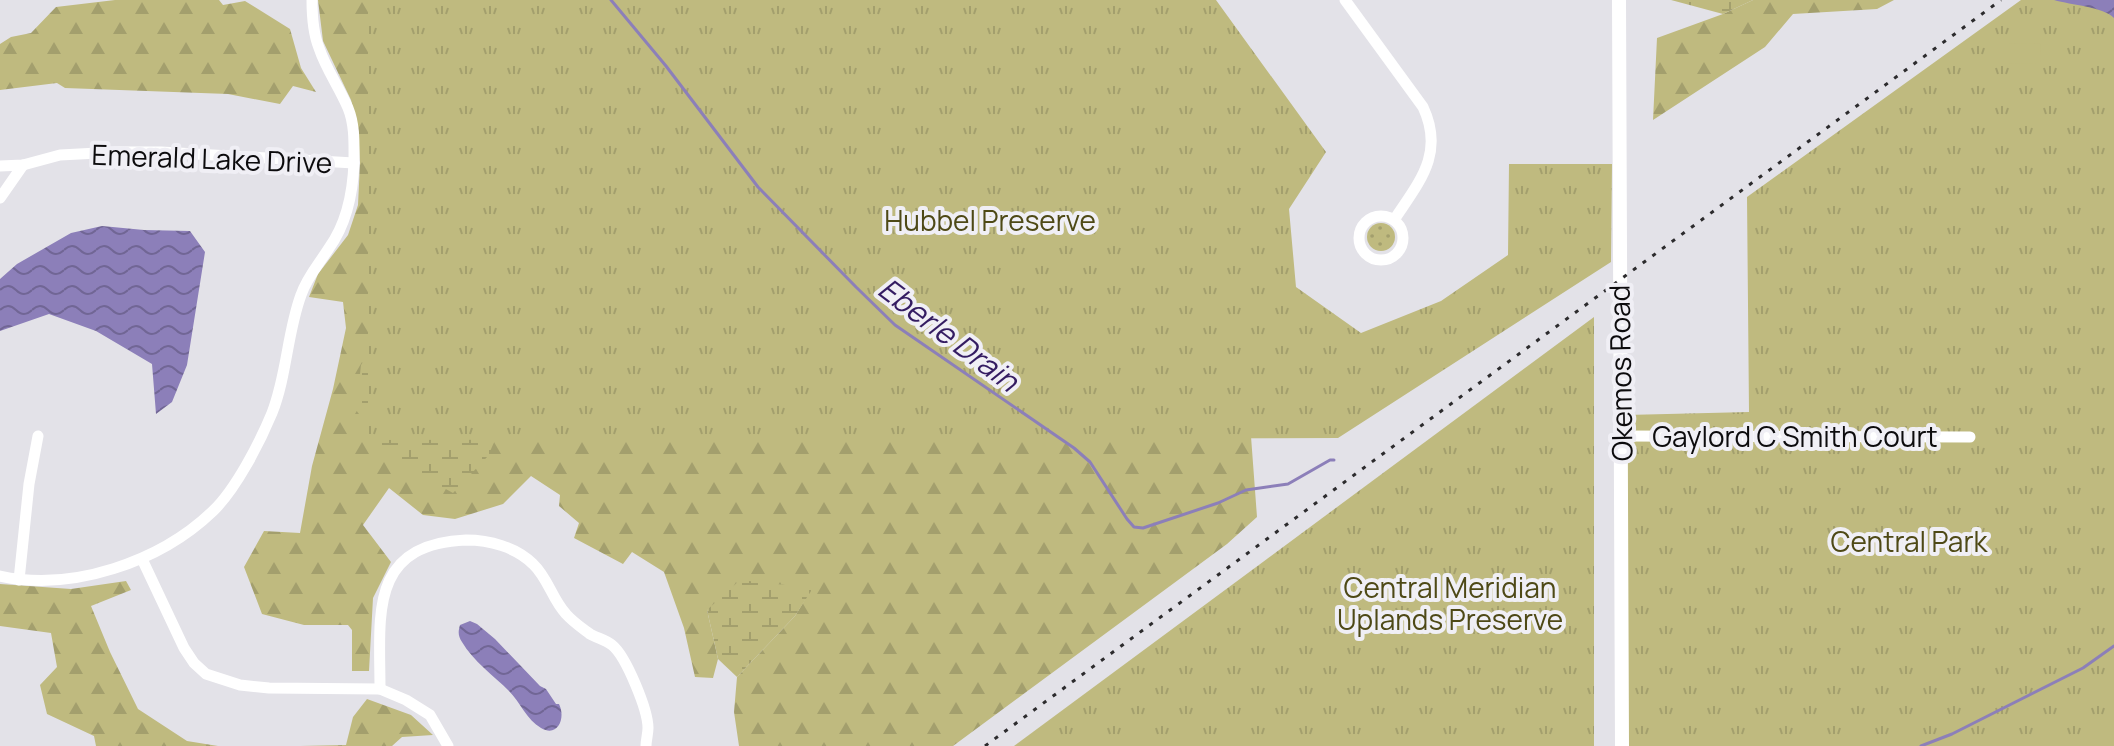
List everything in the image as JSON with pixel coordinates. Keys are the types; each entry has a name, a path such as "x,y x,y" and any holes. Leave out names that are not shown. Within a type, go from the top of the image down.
{"street":[{"path":"0,576 19,580 72,579 142,559 184,534 214,510 233,485 261,437 282,383 297,304 304,286 331,246 349,205 354,163 349,110 317,45 312,0"},
{"path":"1345,0 1423,107 1430,125 1432,145 1428,165 1394,220"},
{"name":"Okemos Road","path":"1619,0 1622,746"},
{"name":"Emerald Lake Drive","path":"0,166 23,165 60,155 117,152 354,163"},
{"path":"0,198 23,165"},
{"path":"19,580 29,484 38,436"},
{"name":"Gaylord C Smith Court","path":"1621,436 1970,437"},
{"path":"380,689 379,615 382,598 403,560 425,548 449,541 475,540 500,545 534,564 560,608 619,653 634,681 646,715 646,746"},
{"path":"142,559 184,648 206,674 230,683 254,687 380,689 430,715 448,746"}],"green space":[{"path":"115,0 219,0 223,5 245,1 290,29 301,68 316,92 293,86 280,104 228,94 65,88 57,83 0,90 0,44 11,37 31,33 56,7"},
{"name":"Hubbel Preserve","path":"318,0 858,0 1240,288 1257,517 1227,544 953,746 739,746 734,712 737,677 795,616 812,588 707,610 718,659 713,678 695,677 684,628 664,572 632,552 623,564 574,538 579,523 559,506 560,495 531,476 503,504 455,519 423,515 389,488 363,525 391,562 373,598 369,671 352,671 352,630 348,625 304,625 262,614 244,567 264,531 300,533 312,466 346,328 343,302 309,297 318,274 348,235 358,205 360,163 358,128 351,100 323,41"},
{"name":"Hubbel Preserve","path":"368,0 1216,0 1326,152 1289,209 1296,287 1361,333 1441,301 1508,255 1509,164 1612,164 1611,262 1338,438 368,440"},
{"path":"1671,0 1753,0 1723,14"},
{"path":"1753,0 1894,0 1877,9 1793,14 1765,47 1653,120 1657,38"},
{"name":"Central Park","path":"2021,0 2114,0 2114,746 1627,746 1626,415 1749,412 1747,197"},
{"path":"2008,43 2041,44 2040,64 2008,63"},
{"path":"1381,223 1391,227 1395,237 1391,247 1381,251 1371,247 1367,237 1371,227"},
{"path":"394,317 518,387 488,456 453,493 393,460 356,410 361,365"},
{"name":"Central Meridian Uplands Preserve","path":"1594,317 1594,746 1014,746"},
{"path":"740,580 813,588 795,616 737,677 718,659 707,610"},
{"path":"126,581 131,590 91,606 138,709 187,741 218,746 96,746 94,736 47,714 40,685 57,667 51,633 0,626 0,584 71,589"},
{"path":"367,699 411,715 433,735 402,737 392,746 300,746 346,745 353,717"}],"water":[{"path":"2054,0 2114,0 2114,18 2095,9"},
{"path":"102,226 190,231 205,252 187,365 172,402 156,414 152,364 96,331 49,314 0,331 0,279 17,264 71,233"},
{"path":"470,621 495,639 559,704 562,715 556,728 547,730 536,725 509,691 467,649 459,630 460,625"}],"waterway":[{"name":"Eberle Drain","path":"611,0 666,66 758,187 856,287 895,325 1074,448 1090,462 1134,527 1143,528 1218,503 1246,490 1288,484 1334,460"},
{"path":"1921,746 1952,734 2083,668 2114,646"}],"railway":[{"path":"985,746 2001,0"}]}
